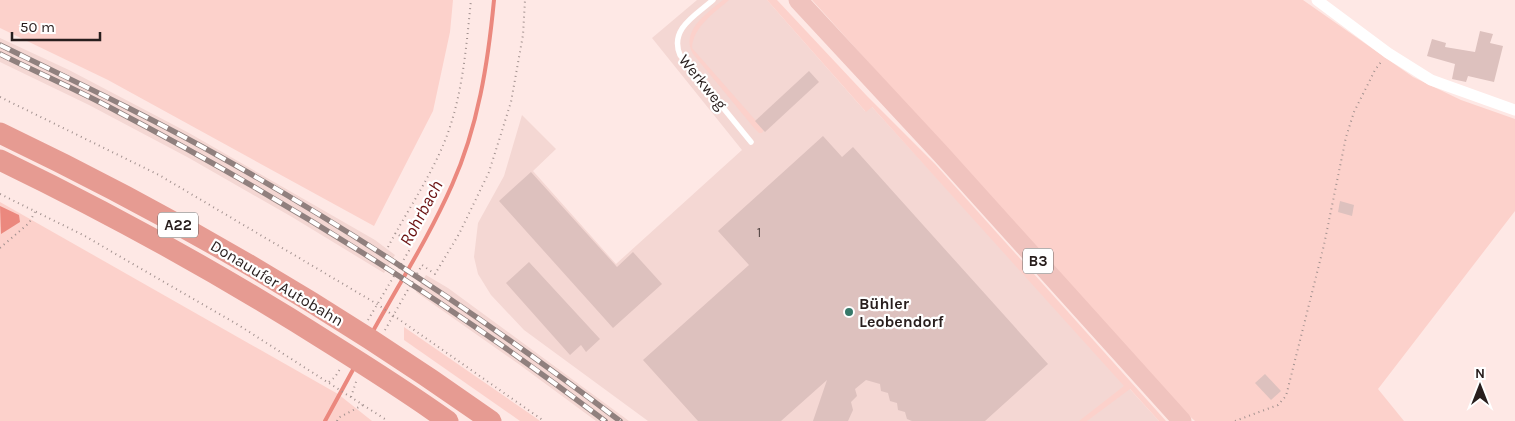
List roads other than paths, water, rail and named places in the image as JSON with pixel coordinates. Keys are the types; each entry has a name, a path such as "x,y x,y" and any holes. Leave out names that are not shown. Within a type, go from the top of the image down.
{"highway":[{"name":"Donauufer Autobahn","path":"0,133 144,205 242,261 351,327 491,421"},
{"name":"Donauufer Autobahn","path":"0,160 133,227 226,279 372,370 448,421"}],"main road":[{"name":"B3","path":"798,0 941,154 1182,421"}],"street":[{"path":"1317,0 1388,53 1431,80 1515,110"}],"lane":[{"name":"Werkweg","path":"713,0 680,29 676,42 677,49 751,142"}],"waterway":[{"name":"Rohrbach","path":"372,333 434,223 461,163 475,118 485,71 494,0"},
{"name":"Rohrbach","path":"325,421 355,366"}],"railway":[{"path":"0,45 170,130 277,189 428,284 525,351 620,421"},
{"path":"0,54 82,93 174,142 364,253 486,335 605,421"}],"place":[{"name":"Bühler Leobendorf","path":"849,312"}]}
